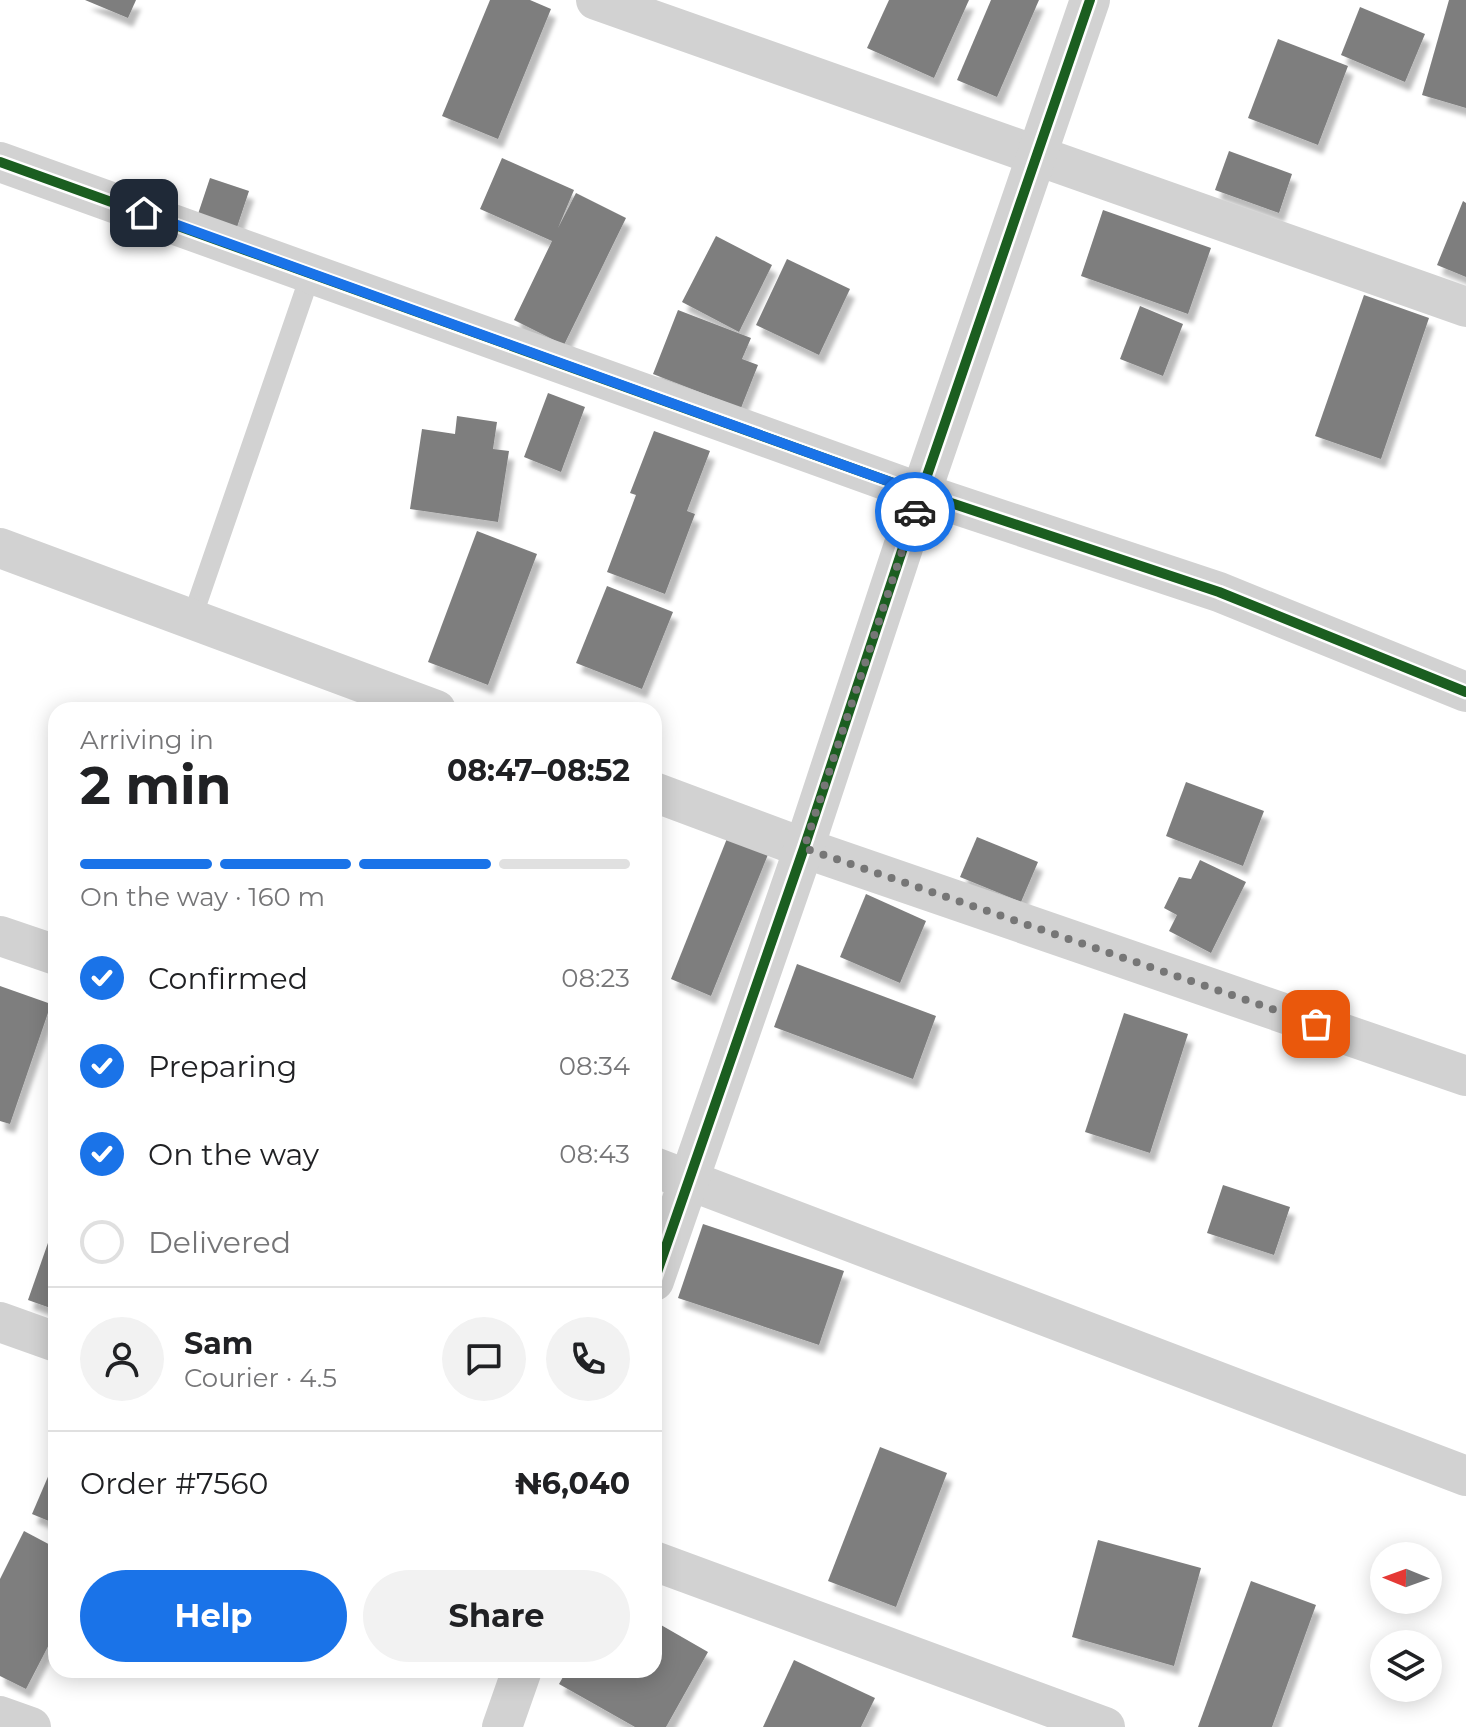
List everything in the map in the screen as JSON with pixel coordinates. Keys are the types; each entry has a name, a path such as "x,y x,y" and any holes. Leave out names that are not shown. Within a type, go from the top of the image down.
{"street":[{"path":"596,0 1466,307"},
{"path":"662,1230 671,1173 804,848 921,493 1090,0"},
{"path":"0,162 921,493 1219,592 1466,692"},
{"path":"0,548 415,702"},
{"path":"662,795 804,848 1466,1076"},
{"path":"0,936 48,952"},
{"path":"671,1173 1466,1476"},
{"path":"0,1322 48,1339"},
{"path":"662,1564 1105,1727"},
{"path":"502,1727 519,1678"},
{"path":"0,1716 31,1727"}],"lane":[{"path":"192,618 311,273"}],"building":[{"path":"85,0 136,0 128,18"},
{"path":"490,0 530,0 551,9 498,139 442,116"},
{"path":"889,0 969,0 934,78 867,48"},
{"path":"991,0 1039,0 997,97 957,80"},
{"path":"1449,0 1466,0 1466,108 1422,95"},
{"path":"1360,7 1425,34 1405,82 1341,55"},
{"path":"1278,39 1348,66 1318,145 1248,118"},
{"path":"1229,151 1292,174 1279,213 1215,190"},
{"path":"502,158 574,190 558,228 576,193 626,218 564,345 514,320 552,241 480,209"},
{"path":"210,178 249,191 237,227 198,214"},
{"path":"1463,201 1466,203 1466,277 1437,265"},
{"path":"1103,210 1211,248 1188,314 1081,276"},
{"path":"716,236 772,265 739,332 682,302"},
{"path":"787,259 850,289 819,355 756,325"},
{"path":"1364,295 1429,318 1381,459 1315,436"},
{"path":"1140,306 1183,324 1163,376 1120,359"},
{"path":"678,310 751,338 742,359 758,365 741,408 653,374"},
{"path":"548,393 585,407 561,472 524,457"},
{"path":"457,416 497,422 493,449 509,451 498,522 410,509 422,429 455,434"},
{"path":"654,431 710,451 687,511 695,514 665,594 607,572 636,495 630,493"},
{"path":"477,531 537,554 488,685 428,662"},
{"path":"607,586 673,612 642,689 576,663"},
{"path":"1186,782 1264,811 1243,866 1166,836"},
{"path":"728,836 769,852 711,996 671,979"},
{"path":"977,837 1038,862 1021,902 960,877"},
{"path":"1200,860 1246,882 1211,953 1169,931 1177,915 1164,908 1179,877 1191,879"},
{"path":"866,894 926,921 900,983 840,957"},
{"path":"797,964 936,1016 913,1079 774,1027"},
{"path":"0,986 48,1003 48,1013 10,1124 0,1121"},
{"path":"1124,1013 1188,1034 1150,1153 1085,1132"},
{"path":"1223,1185 1290,1207 1274,1255 1207,1233"},
{"path":"703,1224 844,1271 819,1345 678,1298"},
{"path":"48,1243 48,1307 28,1300"},
{"path":"880,1447 947,1473 896,1607 828,1581"},
{"path":"48,1477 48,1521 32,1514"},
{"path":"24,1531 48,1544 48,1646 26,1689 0,1676 0,1579"},
{"path":"1098,1540 1201,1568 1174,1666 1072,1637"},
{"path":"1251,1581 1316,1605 1272,1727 1198,1727"},
{"path":"662,1626 708,1652 666,1727 635,1727 559,1684 562,1678 662,1678"},
{"path":"794,1660 875,1698 861,1727 763,1727"}],"cycle path":[{"path":"662,1258 1090,0"},
{"path":"0,162 921,493 1219,592 1466,692"}],"way so far":[{"path":"915,512 804,848 1316,1024"}],"route":[{"path":"144,213 921,493 915,512"}]}
